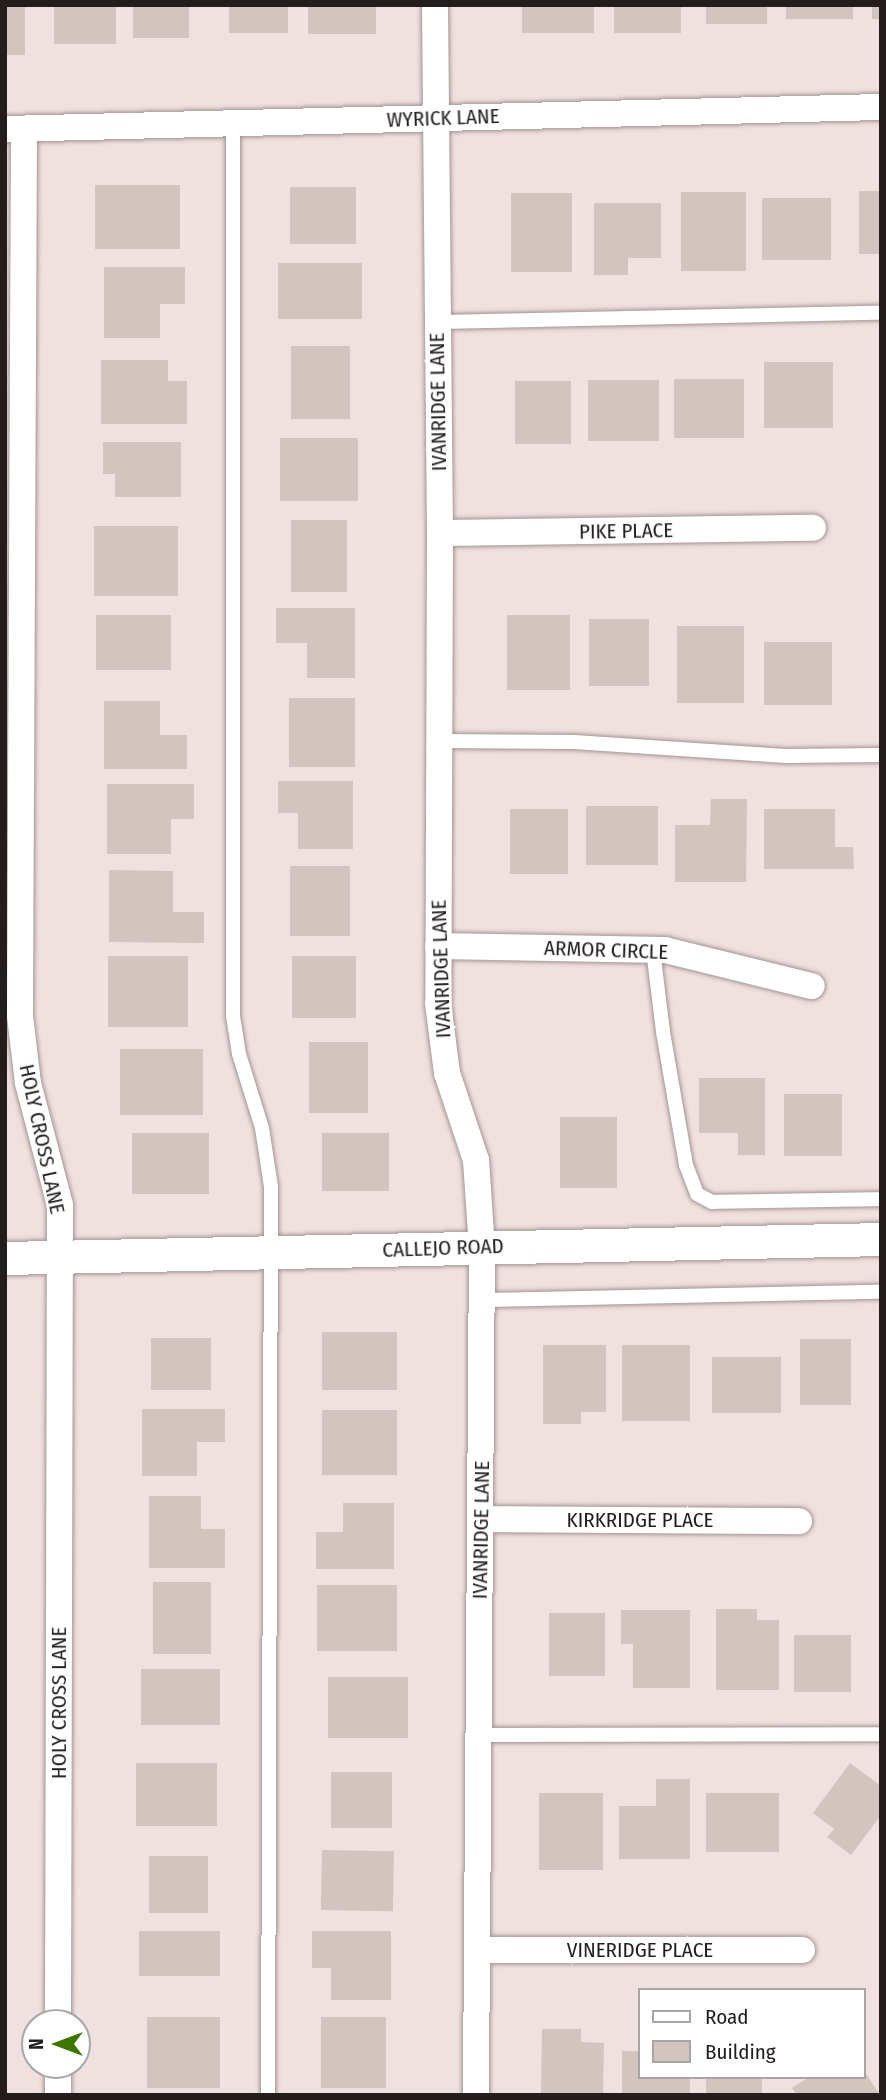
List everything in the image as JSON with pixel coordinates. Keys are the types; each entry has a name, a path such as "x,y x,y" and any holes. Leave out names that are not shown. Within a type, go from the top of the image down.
{"street":[{"name":"IVANRIDGE LANE","path":"435,5 440,533 437,741 438,1003 447,1073 476,1160 482,1247 477,2095"},
{"name":"WYRICK LANE","path":"15,129 881,107"},
{"name":"HOLY CROSS LANE","path":"15,129 20,1016 28,1083 60,1205 58,2009"},
{"name":"PIKE PLACE","path":"440,533 813,528"},
{"name":"ARMOR CIRCLE","path":"438,946 653,950 724,962 812,986"},
{"name":"CALLEJO ROAD","path":"5,1258 881,1239"},
{"name":"KIRKRIDGE PLACE","path":"481,1519 799,1521"},
{"name":"VINERIDGE PLACE","path":"478,1950 802,1950"}],"lane":[{"path":"233,123 233,1016 239,1054 262,1128 271,1187 268,2095"},
{"path":"436,322 881,313"},
{"path":"437,741 574,742 786,756 881,755"},
{"path":"653,950 663,1032 686,1165 697,1194 712,1202 881,1199"},
{"path":"483,1300 881,1292"},
{"path":"478,1735 881,1734"}],"building":[{"path":"5,5 25,5 25,55 5,55"},
{"path":"54,5 116,5 116,44 54,44"},
{"path":"133,5 189,5 189,38 133,38"},
{"path":"229,5 288,5 288,33 229,33"},
{"path":"308,5 376,5 376,34 308,34"},
{"path":"522,5 594,5 594,33 522,33"},
{"path":"614,5 681,5 681,33 614,33"},
{"path":"706,5 767,5 767,24 706,24"},
{"path":"786,5 853,5 853,19 786,19"},
{"path":"872,5 881,5 881,19 872,19"},
{"path":"95,185 180,185 180,249 95,249"},
{"path":"290,187 356,187 356,244 290,244"},
{"path":"859,191 881,191 881,254 859,254"},
{"path":"681,192 746,192 746,271 681,271"},
{"path":"511,193 572,193 572,272 511,272"},
{"path":"762,198 831,198 831,260 762,260"},
{"path":"594,203 661,203 661,258 628,258 628,275 594,275"},
{"path":"278,263 362,263 362,319 278,319"},
{"path":"104,267 185,267 185,304 160,304 160,338 104,338"},
{"path":"291,346 350,346 350,419 291,419"},
{"path":"101,360 168,360 168,381 187,381 187,424 101,424"},
{"path":"764,362 833,362 833,428 764,428"},
{"path":"674,379 744,379 744,438 674,438"},
{"path":"588,380 659,380 659,441 588,441"},
{"path":"515,381 571,381 571,444 515,444"},
{"path":"280,438 358,438 358,501 280,501"},
{"path":"103,442 181,442 181,497 115,497 115,474 103,474"},
{"path":"291,520 347,520 347,592 291,592"},
{"path":"94,526 178,526 178,596 94,596"},
{"path":"276,608 355,608 355,678 307,678 307,643 276,643"},
{"path":"96,615 171,615 171,670 96,670"},
{"path":"507,615 570,615 570,690 507,690"},
{"path":"589,619 649,619 649,686 589,686"},
{"path":"677,626 744,626 744,703 677,703"},
{"path":"764,642 832,642 832,705 764,705"},
{"path":"289,698 355,698 355,767 289,767"},
{"path":"104,701 160,701 160,735 187,735 187,769 104,769"},
{"path":"278,781 353,781 353,849 298,849 298,813 278,813"},
{"path":"107,784 194,784 194,819 171,819 171,854 107,854"},
{"path":"711,799 747,799 746,882 675,882 675,825 710,825"},
{"path":"586,806 658,806 658,865 586,865"},
{"path":"510,809 568,809 568,874 510,874"},
{"path":"764,809 835,809 835,847 853,847 854,869 764,869"},
{"path":"290,866 350,866 350,936 290,936"},
{"path":"109,870 173,871 173,912 204,912 204,943 109,942"},
{"path":"108,956 188,956 188,1027 108,1027"},
{"path":"292,956 356,956 356,1018 292,1018"},
{"path":"309,1042 368,1042 368,1113 309,1113"},
{"path":"120,1049 203,1049 203,1115 120,1115"},
{"path":"699,1078 765,1078 765,1155 738,1155 738,1133 699,1133"},
{"path":"784,1094 842,1094 842,1156 784,1156"},
{"path":"560,1117 617,1117 617,1188 560,1188"},
{"path":"132,1133 209,1133 209,1194 132,1194"},
{"path":"322,1133 389,1133 389,1191 322,1191"},
{"path":"322,1332 397,1332 397,1390 322,1390"},
{"path":"151,1338 211,1338 211,1390 151,1390"},
{"path":"800,1339 851,1339 851,1405 800,1405"},
{"path":"543,1345 606,1345 606,1412 581,1412 581,1424 543,1424"},
{"path":"622,1345 690,1345 690,1421 622,1421"},
{"path":"712,1357 781,1357 781,1413 712,1413"},
{"path":"142,1409 225,1409 225,1442 197,1442 197,1476 142,1476"},
{"path":"322,1410 397,1410 397,1475 322,1475"},
{"path":"149,1496 201,1496 201,1529 225,1529 225,1568 149,1568"},
{"path":"343,1503 394,1503 394,1569 316,1569 316,1532 343,1532"},
{"path":"153,1582 211,1582 211,1654 153,1654"},
{"path":"317,1585 397,1585 397,1651 317,1651"},
{"path":"716,1609 757,1609 757,1620 779,1620 779,1690 716,1690"},
{"path":"621,1610 690,1610 690,1688 633,1688 633,1644 621,1644"},
{"path":"549,1613 605,1613 605,1676 549,1676"},
{"path":"794,1635 851,1635 851,1692 794,1692"},
{"path":"141,1669 220,1669 220,1725 141,1725"},
{"path":"328,1677 408,1677 408,1738 328,1738"},
{"path":"136,1763 217,1763 217,1826 136,1826"},
{"path":"850,1763 881,1786 881,1815 851,1855 827,1837 834,1829 813,1813"},
{"path":"331,1772 392,1772 392,1828 331,1828"},
{"path":"656,1779 690,1779 690,1859 619,1859 619,1806 656,1806"},
{"path":"539,1793 603,1793 603,1870 539,1870"},
{"path":"706,1793 779,1793 779,1852 706,1852"},
{"path":"322,1850 394,1851 393,1911 321,1910"},
{"path":"149,1856 208,1856 208,1913 149,1913"},
{"path":"139,1931 220,1931 220,1976 139,1976"},
{"path":"312,1931 391,1931 391,2000 331,2000 331,1968 312,1968"},
{"path":"147,2017 220,2017 220,2088 147,2088"},
{"path":"321,2017 386,2017 386,2088 321,2088"},
{"path":"542,2029 581,2029 581,2042 604,2043 603,2095 541,2095"},
{"path":"622,2051 638,2051 638,2079 690,2079 690,2095 622,2095"},
{"path":"865,2072 880,2095 797,2095 792,2088 806,2079 865,2079"},
{"path":"706,2079 762,2079 762,2095 706,2095"}]}
